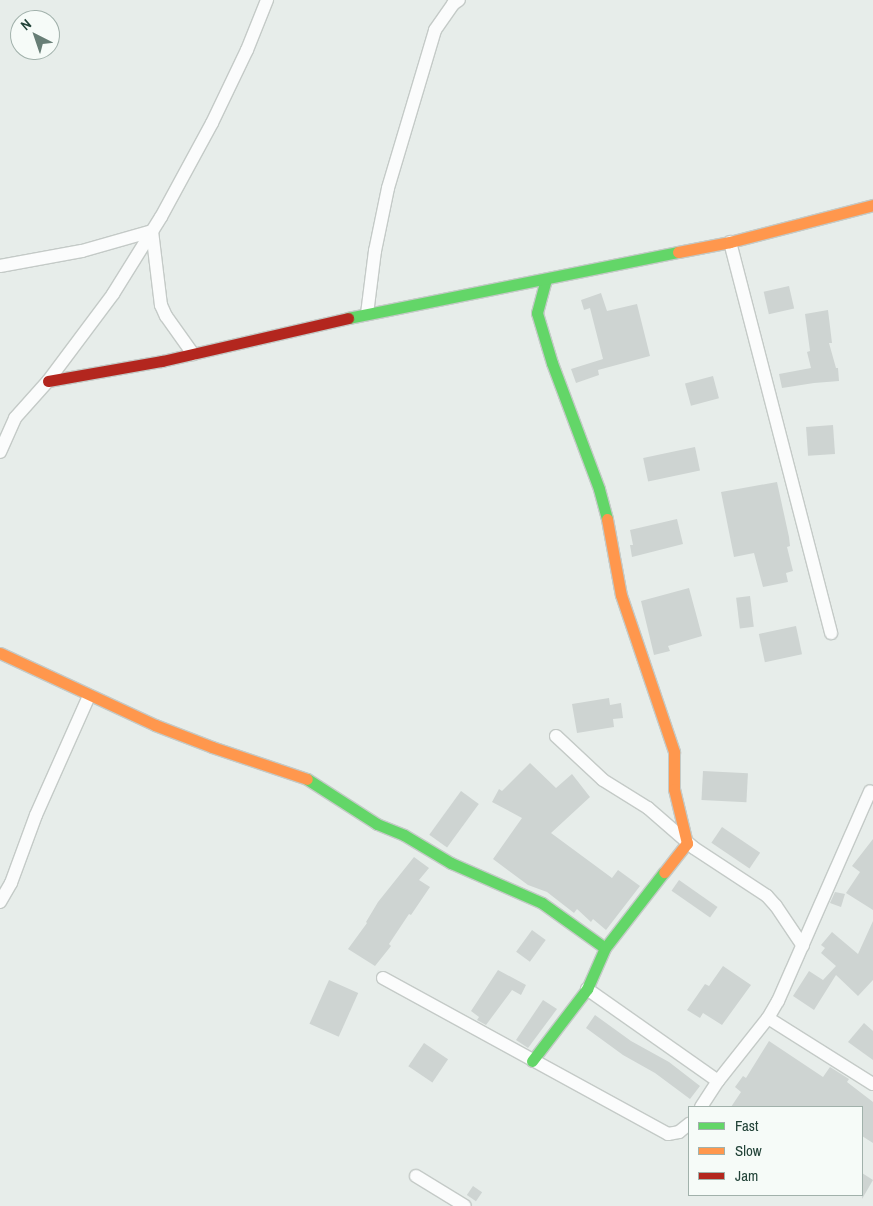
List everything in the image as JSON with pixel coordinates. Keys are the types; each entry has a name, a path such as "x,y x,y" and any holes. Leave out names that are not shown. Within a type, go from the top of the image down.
{"street":[{"path":"0,452 15,418 48,381 113,294 152,231 212,123 247,50 266,0"},
{"path":"368,314 375,251 391,180 435,30 452,4 459,0"},
{"path":"48,381 193,354 368,314 730,242 873,205"},
{"path":"0,266 82,251 152,231"},
{"path":"152,231 162,305 166,316 193,354"},
{"path":"730,242 831,633"},
{"path":"546,280 537,313 552,363 599,489 612,538 621,595 674,752 674,789 687,843"},
{"path":"0,653 89,696 212,747 312,780 377,824 404,835 451,863 549,907 605,948"},
{"path":"0,902 11,883 36,815 89,696"},
{"path":"556,736 603,780 648,808 687,843 767,896 803,946"},
{"path":"702,1106 718,1080 768,1018 803,946 870,791"},
{"path":"532,1061 587,989 605,948 687,843"},
{"path":"383,978 668,1134 679,1132 688,1125"},
{"path":"587,989 718,1080"},
{"path":"768,1018 873,1084"},
{"path":"416,1176 465,1206"}],"building":[{"path":"789,286 794,308 769,314 764,292"},
{"path":"601,293 607,311 637,304 650,356 598,370 599,375 576,383 571,369 603,359 590,308 584,310 581,300"},
{"path":"828,310 832,343 829,343 836,368 838,368 839,381 782,388 779,374 811,368 807,352 810,351 805,314"},
{"path":"713,376 719,398 691,406 685,384"},
{"path":"833,425 835,454 808,456 806,427"},
{"path":"695,447 700,470 648,481 643,458"},
{"path":"777,482 789,537 790,546 787,547 793,571 786,573 788,582 763,587 754,553 734,557 721,492"},
{"path":"677,519 683,544 632,557 630,545 633,545 630,530"},
{"path":"689,588 702,636 668,646 670,651 654,655 641,601"},
{"path":"750,596 754,627 740,628 736,598"},
{"path":"796,626 802,654 765,662 759,634"},
{"path":"609,698 610,705 621,703 623,718 613,719 614,727 577,733 572,704"},
{"path":"530,763 556,788 572,774 590,797 551,833 612,878 618,870 640,886 606,930 593,919 591,922 577,909 574,913 547,892 528,885 493,859 522,818 492,802 499,789 502,791"},
{"path":"703,771 748,773 746,802 701,800"},
{"path":"461,791 479,804 447,848 429,835"},
{"path":"722,827 760,853 750,868 711,843"},
{"path":"873,839 873,910 846,893 860,872 852,866"},
{"path":"414,857 429,868 419,880 430,887 411,915 409,914 389,944 391,946 375,966 348,949 367,923 378,902"},
{"path":"679,880 718,907 710,918 672,891"},
{"path":"835,892 845,894 841,907 830,903"},
{"path":"873,921 873,980 858,996 836,975 814,1010 793,996 809,971 823,980 836,966 821,953 825,948 821,945 832,932 858,954"},
{"path":"532,930 546,940 530,962 516,952"},
{"path":"723,966 751,985 722,1025 703,1013 700,1018 687,1010 705,984 709,986"},
{"path":"498,970 526,985 521,995 512,990 486,1025 477,1020 479,1017 471,1011"},
{"path":"329,980 358,993 339,1037 309,1024"},
{"path":"543,1000 557,1009 528,1048 516,1040"},
{"path":"595,1015 631,1041 669,1062 700,1086 690,1099 655,1073 623,1055 586,1028"},
{"path":"864,1023 873,1031 873,1060 848,1042"},
{"path":"769,1041 823,1077 830,1067 849,1079 847,1082 873,1102 873,1143 863,1137 863,1106 732,1106 741,1092 735,1087 743,1076 746,1078"},
{"path":"424,1043 448,1059 432,1082 408,1066"},
{"path":"863,1174 873,1180 862,1199 863,1196"},
{"path":"473,1186 482,1192 476,1201 467,1195"}],"traffic: fast":[{"path":"348,318 678,252"},
{"path":"546,279 537,313 552,363 599,489 607,519"},
{"path":"307,779 377,824 404,835 451,863 542,903 605,948"},
{"path":"532,1061 587,989 605,948 664,872"}],"traffic: slow":[{"path":"678,252 730,242 873,205"},
{"path":"607,519 621,595 674,752 674,789 687,843 664,872"},
{"path":"0,653 155,725 212,747 307,779"}],"traffic: jam":[{"path":"48,381 162,361 348,318"}]}
